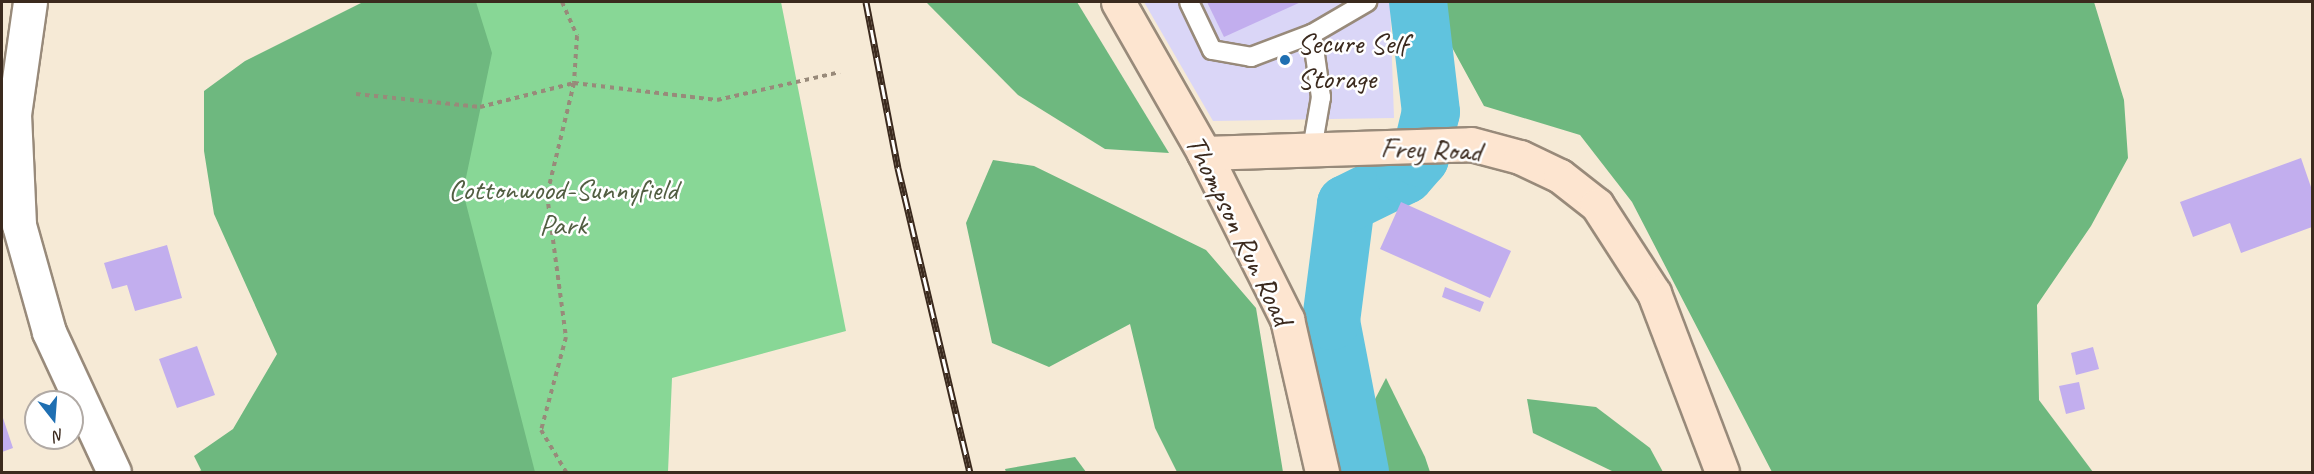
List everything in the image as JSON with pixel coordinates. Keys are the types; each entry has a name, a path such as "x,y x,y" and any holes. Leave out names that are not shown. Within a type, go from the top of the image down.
{"street":[{"path":"30,2 14,114 19,225 49,332 114,472"},
{"name":"Thompson Run Road","path":"1119,2 1204,153 1287,319 1322,472"},
{"name":"Frey Road","path":"1204,153 1471,144 1520,157 1560,176 1597,205 1654,293 1722,472"}],"lane":[{"path":"1189,2 1212,50 1251,57 1312,34 1367,2"},
{"path":"1312,34 1321,97 1312,149"}],"path":[{"path":"562,2 577,36 574,82 547,195 566,337 541,430 566,472"},
{"path":"356,94 480,107 574,82 717,100 840,72"}],"shaded area":[{"name":"Secure Self Storage","path":"1144,2 1390,2 1394,118 1213,121"}],"green space":[{"path":"363,2 476,2 492,53 463,192 535,472 202,472 194,456 233,429 277,354 214,214 204,151 204,91 245,61"},
{"name":"Cottonwood-Sunnyfield Park","path":"459,2 781,2 846,331 672,378 668,472 197,472 261,443"},
{"path":"926,2 1077,2 1169,153 1105,149 1018,95"},
{"path":"1442,2 2094,2 2124,100 2128,158 2091,226 2037,305 2039,400 2093,472 1772,472 1632,202 1580,135 1484,106 1442,29"},
{"path":"993,160 1034,166 1206,250 1256,308 1283,472 1177,472 1155,428 1130,324 1049,367 992,343 966,223"},
{"path":"1386,378 1425,457 1430,472 1377,472 1373,403"},
{"path":"1527,399 1596,407 1650,448 1663,472 1614,472 1533,433"},
{"path":"1075,457 1086,472 1006,472 1005,469"}],"building":[{"path":"1207,2 1301,2 1224,37"},
{"path":"2301,158 2312,190 2312,227 2241,253 2230,223 2193,237 2180,202"},
{"path":"1401,202 1511,251 1490,298 1380,249"},
{"path":"167,245 182,298 135,311 127,285 112,289 104,263"},
{"path":"1445,287 1484,302 1480,312 1442,297"},
{"path":"197,346 215,395 177,408 159,359"},
{"path":"2093,347 2099,369 2076,375 2071,353"},
{"path":"2079,382 2085,409 2066,414 2059,386"},
{"path":"2,415 13,448 2,452"}],"waterway":[{"path":"1360,472 1331,321 1346,204 1405,175 1420,158 1431,112 1418,2"}],"railway":[{"path":"866,2 898,168 970,472"}],"place":[{"name":"Secure Self Storage","path":"1285,60"}]}
